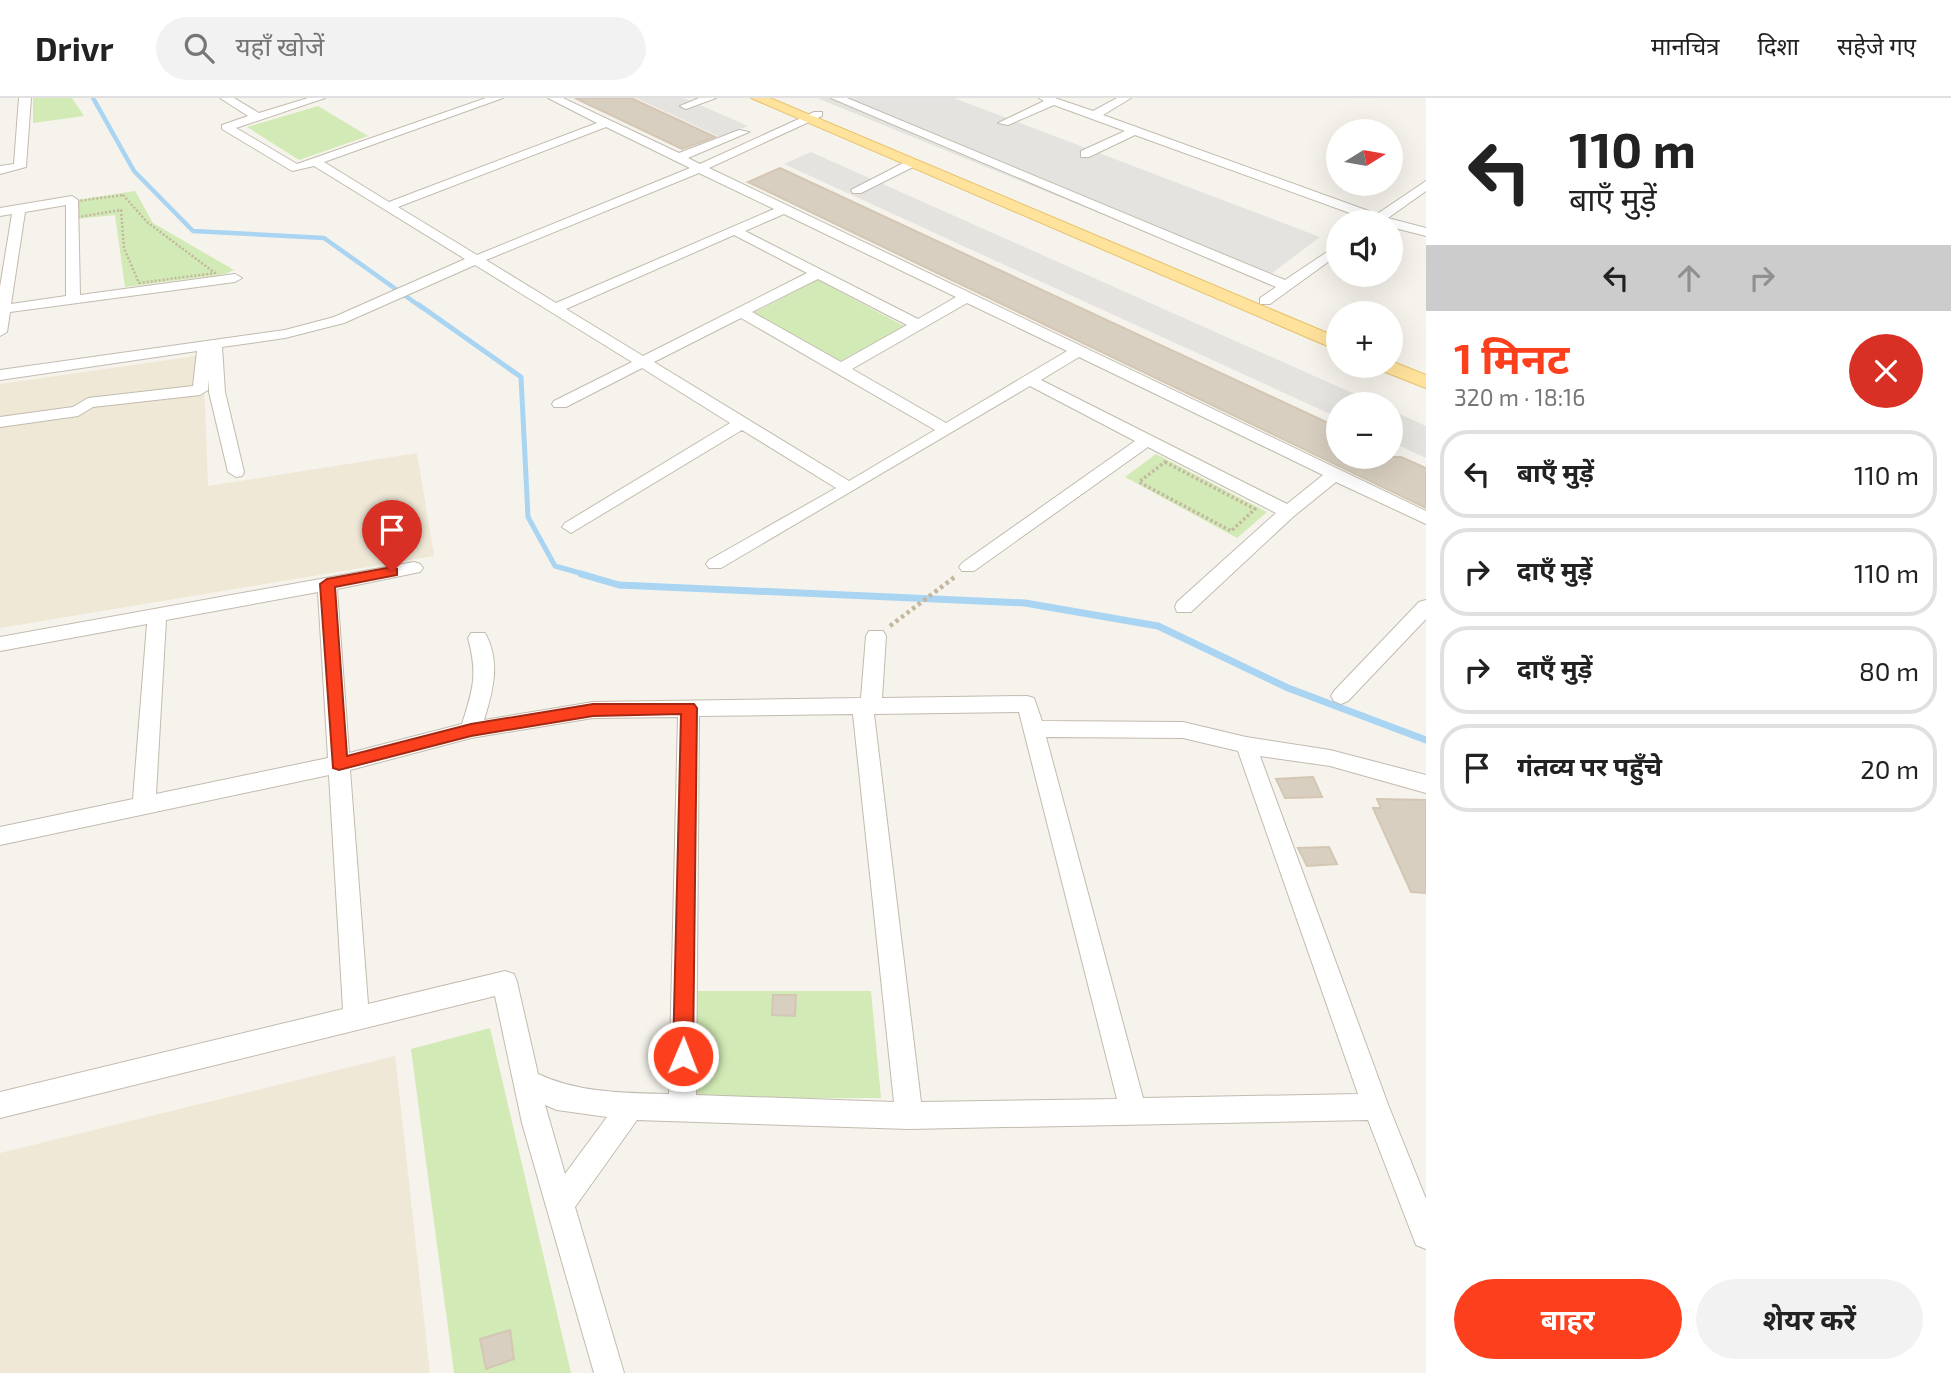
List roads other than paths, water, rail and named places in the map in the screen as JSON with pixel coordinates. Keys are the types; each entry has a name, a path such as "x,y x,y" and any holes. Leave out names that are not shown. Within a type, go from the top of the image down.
{"main road":[{"path":"758,98 818,119 1326,327"},
{"path":"779,98 911,163 1326,339"},
{"path":"1403,360 1426,369"},
{"path":"1403,373 1426,382"}],"street":[{"path":"0,170 20,167 24,98"},
{"path":"226,98 257,117"},
{"path":"319,98 226,127 296,168 478,100 497,98"},
{"path":"554,98 1426,518"},
{"path":"686,106 710,98"},
{"path":"837,98 1286,286"},
{"path":"1093,116 1125,98"},
{"path":"1004,123 1049,100 1349,210"},
{"path":"0,374 285,334 339,320 473,261 818,119"},
{"path":"387,207 607,124"},
{"path":"1085,155 1134,131"},
{"path":"678,158 743,132"},
{"path":"314,161 473,261 849,488"},
{"path":"857,190 911,163"},
{"path":"1396,210 1426,185"},
{"path":"0,212 72,200 73,299"},
{"path":"0,332 19,209"},
{"path":"553,309 784,209"},
{"path":"1403,227 1426,232"},
{"path":"734,230 918,325"},
{"path":"1265,301 1326,257"},
{"path":"560,404 818,274"},
{"path":"4,309 235,278"},
{"path":"840,369 967,297"},
{"path":"742,312 947,430"},
{"path":"0,422 78,411 88,403 200,390 211,344"},
{"path":"211,344 217,392 236,472"},
{"path":"715,564 849,488 1078,351"},
{"path":"1029,380 1288,512"},
{"path":"571,527 741,423"},
{"path":"968,567 1147,440"},
{"path":"1184,607 1288,512 1335,474"},
{"path":"0,644 414,568"},
{"path":"327,584 356,1018"},
{"path":"1341,696 1426,607"},
{"path":"144,805 157,615"},
{"path":"876,636 867,707 909,1116"},
{"path":"471,730 483,690 485,665 478,638"},
{"path":"0,836 339,764 471,730 593,710 1027,704 1134,1113"},
{"path":"682,1110 689,708"},
{"path":"1033,729 1183,730 1246,746 1330,758 1426,784"},
{"path":"1246,746 1376,1107 1426,1236"},
{"path":"0,1105 505,982 527,1082 609,1373"},
{"path":"527,1082 557,1097 631,1107 682,1110 909,1116 1376,1107"},
{"path":"560,1204 631,1107"}],"waterway":[{"path":"93,98 134,171 193,231 324,238 421,307"},
{"path":"419,305 521,377 528,517 555,566 587,575"},
{"path":"581,574 619,585 1025,603 1158,626 1288,688 1426,740"}]}
